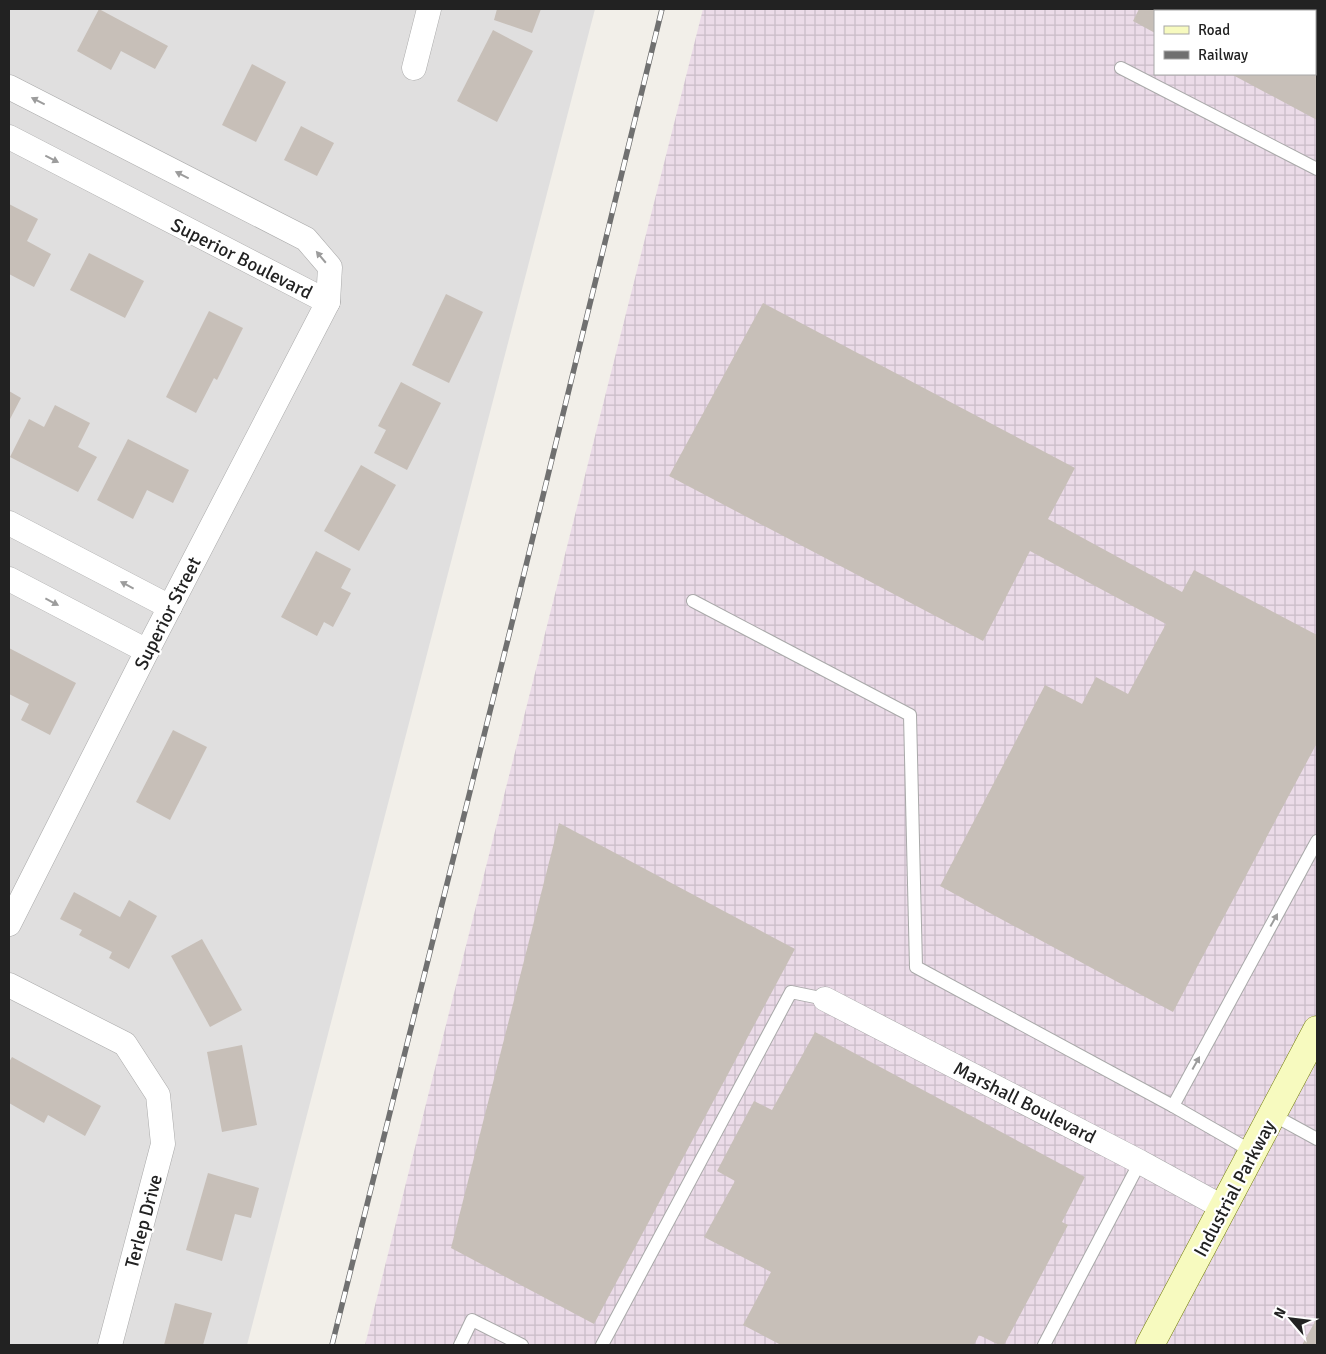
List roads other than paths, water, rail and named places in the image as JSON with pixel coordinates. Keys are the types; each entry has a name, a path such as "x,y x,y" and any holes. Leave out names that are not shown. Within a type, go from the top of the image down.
{"street":[{"path":"414,68 429,9"},
{"name":"Superior Boulevard","path":"9,86 306,239 330,268 328,302 9,137"},
{"name":"Superior Street","path":"9,924 147,651 328,302"},
{"path":"9,523 170,607"},
{"path":"9,579 147,651"},
{"name":"Terlep Drive","path":"9,985 125,1044 158,1095 163,1144 110,1345"},
{"name":"Marshall Boulevard","path":"825,999 1140,1162 1224,1208"},
{"name":"Industrial Parkway","path":"1150,1345 1317,1030"}],"lane":[{"path":"1121,68 1317,169"},
{"path":"693,601 910,715 916,967 1173,1106 1253,1152"},
{"path":"1173,1106 1317,840"},
{"path":"602,1345 791,992 825,999"},
{"path":"1273,1115 1317,1138"},
{"path":"1044,1345 1140,1162"},
{"path":"460,1345 472,1320 522,1345"}],"railway":[{"path":"332,1345 509,635 662,9"}]}
